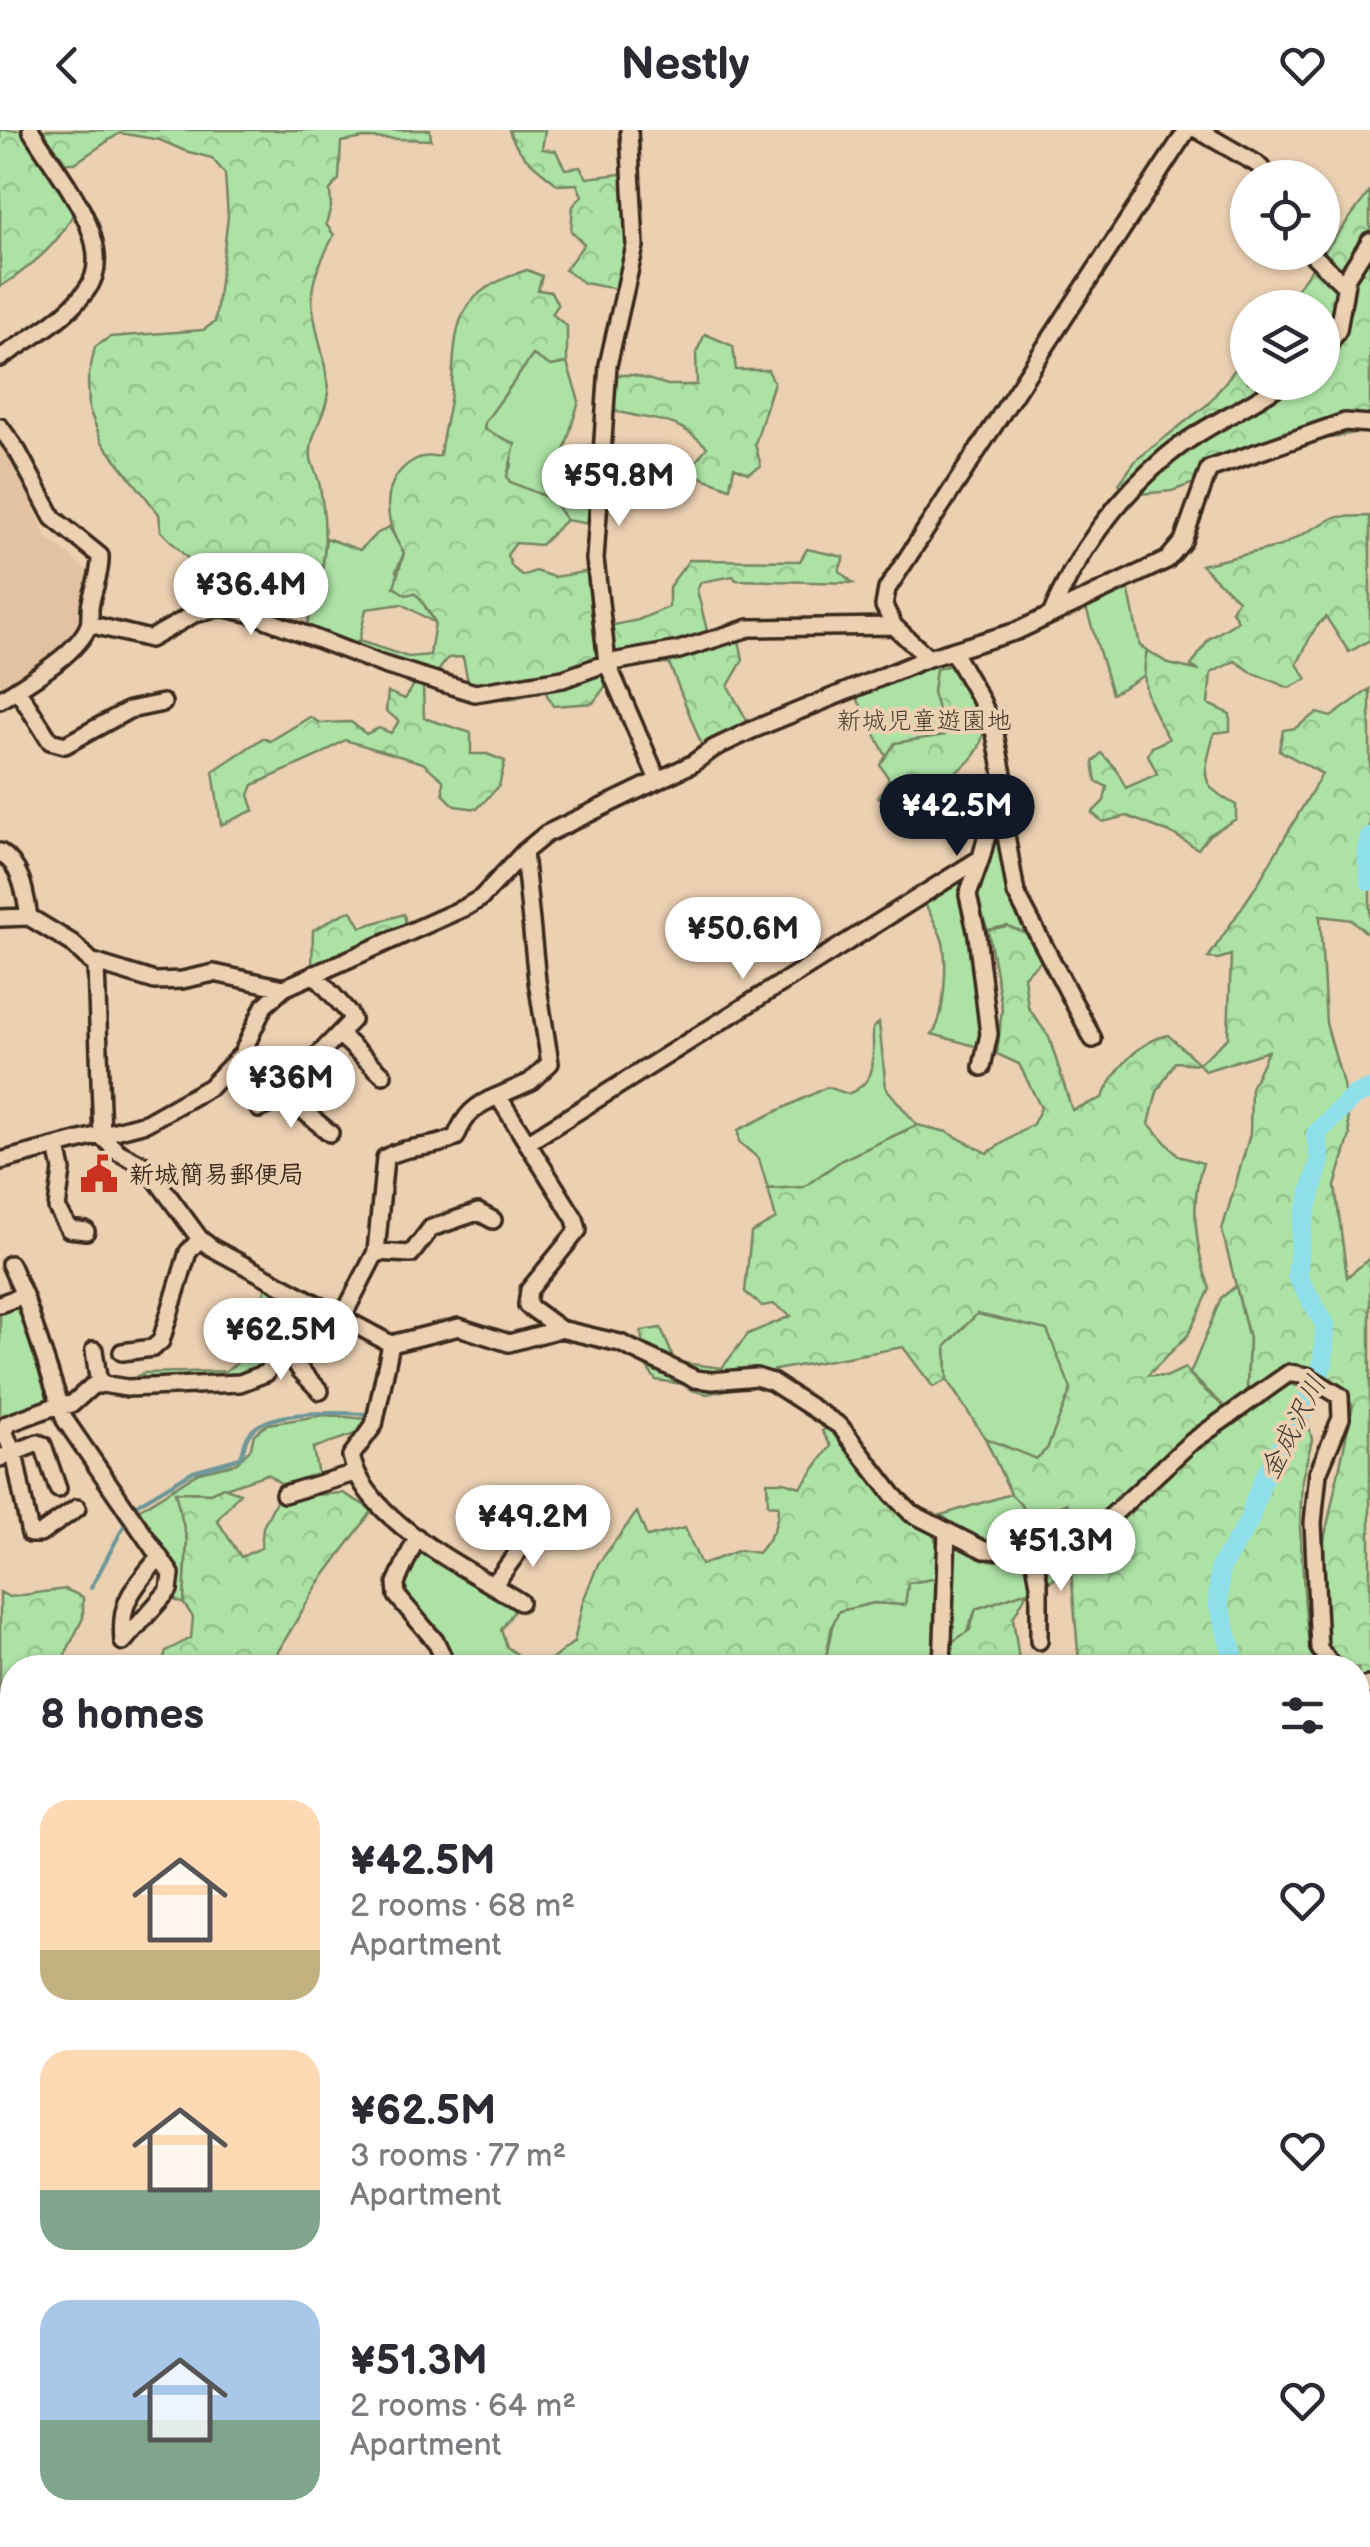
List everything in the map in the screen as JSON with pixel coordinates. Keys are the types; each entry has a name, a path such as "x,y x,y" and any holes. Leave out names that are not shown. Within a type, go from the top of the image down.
{"street":[{"path":"0,358 59,318 88,289 96,271 96,251 79,204 31,130"},
{"path":"629,130 635,246 608,365 595,559 607,663 658,780"},
{"path":"928,658 894,626 884,606 887,589 1187,130"},
{"path":"1198,130 1250,160"},
{"path":"1340,317 1347,277 1370,241"},
{"path":"1329,270 1345,286"},
{"path":"1051,615 1066,578 1106,520 1168,454 1255,400"},
{"path":"0,1161 146,1123 210,1087 242,1054 264,1006 284,988 466,907 481,898 546,834 752,730 928,658 1017,632 1167,560 1183,541 1209,469 1345,422 1370,424"},
{"path":"0,426 53,518 100,556 101,568 89,606 89,624 70,650 0,700"},
{"path":"89,624 150,639 194,614 221,606 475,693 563,680 607,663 679,650 749,628 894,626"},
{"path":"953,652 973,682 995,734 1003,774 982,858 968,895 990,1034 982,1067"},
{"path":"17,690 50,741 65,745 129,710 163,703"},
{"path":"998,791 1016,894 1093,1039"},
{"path":"0,852 9,858 21,877 29,917"},
{"path":"6,1455 4,1433 8,1424 72,1404 92,1386 240,1383 266,1374 285,1344 339,1316 376,1252 385,1158 402,1148 439,1147 456,1137 475,1106 530,1082 550,1063 536,981 524,852"},
{"path":"527,1142 982,858"},
{"path":"0,918 29,917 72,943 96,966 102,1137 118,1152 147,1167 200,1239 390,1344 460,1327 510,1344 560,1329"},
{"path":"90,961 155,981 214,973 284,988"},
{"path":"259,1109 284,1095 352,1020 314,974"},
{"path":"340,1035 383,1075"},
{"path":"242,1054 330,1133"},
{"path":"498,1096 578,1230 529,1290 527,1305 560,1329 620,1343 695,1378 756,1376 772,1382 840,1426 911,1513 984,1550 1033,1552 1089,1537 1190,1444 1289,1373 1307,1376 1340,1396 1341,1418 1318,1473 1313,1523 1318,1648 1323,1655"},
{"path":"57,1148 62,1170 57,1208 70,1229 86,1230"},
{"path":"376,1252 411,1254 431,1228 478,1212 493,1220"},
{"path":"122,1352 153,1348 161,1341 188,1252 200,1239"},
{"path":"10,1264 65,1420 159,1557 170,1574 169,1590 123,1642 121,1616 129,1596 159,1557"},
{"path":"0,1304 24,1296"},
{"path":"285,1344 300,1370 320,1391"},
{"path":"390,1344 374,1425 352,1456 355,1473 395,1521 520,1602"},
{"path":"94,1350 99,1384"},
{"path":"38,1443 43,1445 73,1503 40,1534 30,1534 15,1458 6,1455 38,1443"},
{"path":"284,1494 355,1473"},
{"path":"489,1582 498,1580 542,1519 576,1528"},
{"path":"942,1655 946,1531"},
{"path":"417,1537 396,1583 397,1596 436,1642 442,1655"},
{"path":"1033,1552 1039,1584 1040,1641"}],"shaded area":[{"path":"0,440 14,460 46,537 88,571 82,623 70,643 31,677 0,694"}],"green space":[{"path":"0,130 26,130 75,209 53,243 0,287"},
{"path":"42,130 430,130 431,140 364,138 341,142 339,179 330,190 326,224 334,235 312,291 328,391 311,449 323,503 325,536 319,584 308,615 278,601 262,614 218,601 193,564 161,531 159,514 102,442 89,409 88,379 95,347 110,337 203,330 215,322 228,217 225,174 212,158 160,140 120,133 75,163 66,163"},
{"path":"509,130 545,130 542,149 556,151 565,169 580,167 587,178 629,173 630,250 618,289 584,283 565,270 584,244 571,231 573,206 582,196 577,184 558,185 529,161"},
{"path":"1370,191 1370,430 1304,443 1172,491 1128,495 1119,484 1136,460 1208,404 1230,376 1230,400 1340,400 1340,290 1296,290 1311,270 1340,270 1340,231"},
{"path":"527,270 542,276 538,290 551,292 558,305 552,314 567,326 567,363 551,366 533,355 485,422 484,429 515,444 507,476 510,482 552,499 566,520 541,545 516,543 507,555 512,567 523,576 535,571 554,577 591,571 610,680 593,703 553,706 545,691 506,700 482,698 468,682 463,657 448,658 436,674 353,647 359,641 408,657 430,655 435,622 420,598 394,587 404,553 389,516 390,490 395,478 416,459 440,456 458,330 471,301 502,280"},
{"path":"705,334 733,346 736,370 768,370 774,382 755,444 761,466 748,473 734,467 730,488 700,477 695,463 707,447 683,428 610,409 616,375 633,375 668,385 697,385 696,353"},
{"path":"533,355 551,366 567,363 579,401 563,455 594,473 602,526 566,520 552,499 510,483 506,476 512,464 484,430 485,422"},
{"path":"1370,516 1370,640 1349,652 1326,617 1312,633 1297,664 1307,679 1289,688 1235,661 1211,673 1208,704 1230,714 1230,731 1214,733 1206,776 1214,790 1236,805 1236,819 1209,835 1198,849 1173,834 1127,816 1103,822 1092,813 1104,801 1107,787 1096,781 1093,762 1101,753 1126,788 1157,774 1148,755 1152,747 1169,739 1148,697 1144,675 1147,650 1169,664 1200,671 1191,666 1209,639 1238,621 1232,611 1238,600 1201,565 1281,546 1335,517"},
{"path":"389,527 404,553 396,571 435,623 402,604 366,609 359,641 353,647 305,632 322,572 326,538 360,550"},
{"path":"807,549 844,557 839,571 853,583 736,580 733,576 701,582 697,590 711,647 739,639 743,660 728,686 750,726 704,751 669,663 611,665 609,626 638,620 669,607 669,587 689,560 800,561"},
{"path":"1128,586 1140,646 1147,650 1145,675 1112,694 1085,604"},
{"name":"新城児童遊園地","path":"943,660 968,698 977,729 887,758 854,692"},
{"path":"965,661 983,718 979,747 971,760 935,786 939,814 920,817 904,800 889,804 878,797 889,779 880,765 895,743 945,735 933,692 936,669"},
{"path":"415,683 423,686 424,718 471,733 471,754 487,754 505,761 499,786 477,809 455,806 443,794 443,780 423,763 345,740 253,785 249,795 254,810 221,825 213,771 263,738 270,741 310,717 320,723 351,722 366,734 379,728 391,733 399,721 386,711 388,692 405,699"},
{"path":"1370,689 1370,936 1352,920 1320,916 1326,1023 1343,1084 1350,1135 1335,1186 1347,1277 1370,1258 1370,1655 1334,1655 1327,1646 1324,1540 1353,1405 1312,1371 1279,1371 1247,1390 1249,1338 1222,1230 1250,1134 1251,1088 1268,1051 1205,1071 1199,1064 1175,1062 1157,1092 1149,1124 1178,1156 1203,1163 1196,1194 1196,1227 1210,1289 1188,1335 1148,1375 1166,1377 1185,1368 1229,1411 1073,1542 1067,1503 1034,1519 1011,1494 985,1438 1036,1459 1047,1449 1071,1389 1047,1330 977,1314 946,1346 947,1380 933,1387 903,1347 775,1370 744,1386 707,1394 682,1384 656,1380 645,1365 641,1331 661,1328 675,1362 722,1368 748,1334 791,1316 773,1304 762,1306 745,1292 751,1233 776,1219 768,1189 804,1187 842,1160 917,1125 947,1132 987,1153 1033,1124 1041,1108 1019,1064 997,1054 1002,1008 988,930 1007,926 1031,935 1043,959 1024,976 1028,1007 1049,1037 1072,1110 1102,1098 1113,1077 1146,1044 1168,1035 1199,1063 1228,1038 1231,955 1208,958 1257,885 1322,774 1279,750 1283,730 1295,728 1317,713 1331,717"},
{"path":"996,810 1031,935 1007,926 988,930 975,900"},
{"path":"971,871 985,1033 982,1048 932,1034 942,1003 945,960 942,939 925,903"},
{"path":"352,911 361,927 404,914 407,929 312,971 313,930"},
{"path":"879,1023 886,1088 917,1125 842,1160 804,1187 768,1189 759,1159 739,1142 738,1130 827,1087 848,1094 858,1088 870,1075 873,1028"},
{"path":"266,1283 320,1312 322,1317 252,1376 137,1381 137,1376 145,1373 225,1371 236,1364 244,1331 261,1314"},
{"path":"1236,1286 1249,1339 1247,1390 1229,1411 1190,1374 1221,1298"},
{"path":"14,1302 27,1308 55,1403 0,1426 0,1308"},
{"path":"977,1313 1048,1330 1072,1389 1047,1449 1037,1459 985,1438 947,1380 946,1346"},
{"path":"1287,1383 1300,1387 1312,1440 1302,1479 1300,1527 1305,1607 1313,1655 1078,1655 1071,1571 1048,1582 1042,1556 1078,1548 1197,1447"},
{"path":"325,1415 367,1419 364,1431 313,1448 319,1481 289,1489 267,1474 210,1493 176,1492 187,1540 184,1604 172,1599 170,1560 137,1511 199,1472 237,1463 251,1448 254,1434 268,1424"},
{"path":"831,1426 852,1446 906,1522 931,1532 955,1575 908,1583 905,1605 874,1603 839,1611 826,1655 558,1655 574,1642 583,1601 598,1564 637,1512 647,1537 685,1528 701,1565 740,1550 758,1553 773,1531 778,1513 778,1506 768,1505 767,1482 801,1487 831,1446 822,1431"},
{"path":"223,1487 240,1493 217,1520 241,1557 261,1548 263,1527 278,1497 343,1493 373,1510 318,1584 276,1655 165,1655 191,1638 193,1617 184,1604 187,1540 175,1492 210,1493"},
{"path":"1011,1494 1034,1519 1068,1500 1070,1531 1036,1548 983,1546 941,1515"},
{"path":"951,1537 1030,1556 1036,1588 976,1609 967,1632 947,1646"},
{"path":"425,1545 518,1605 501,1630 507,1647 518,1655 450,1655 440,1631 405,1595 404,1583"},
{"path":"941,1578 940,1650 932,1655 826,1655 839,1611 874,1603 905,1605 908,1583"},
{"path":"65,1589 83,1597 83,1618 65,1655 0,1655 0,1592 9,1597"},
{"path":"1028,1591 1013,1618 1018,1655 932,1655 970,1630 976,1609"}],"waterway":[{"name":"金成沢川","path":"1370,838 1370,881"},
{"name":"金成沢川","path":"1233,1655 1218,1603 1220,1568 1248,1523 1263,1479 1297,1421 1323,1364 1325,1324 1297,1276 1302,1226 1320,1160 1316,1134 1355,1095 1370,1090"},
{"path":"133,1507 193,1471 240,1458 248,1436 269,1421 304,1414 369,1414"},
{"path":"91,1471 125,1524 91,1588"}],"place":[{"name":"新城簡易郵便局","path":"99,1174"}]}
